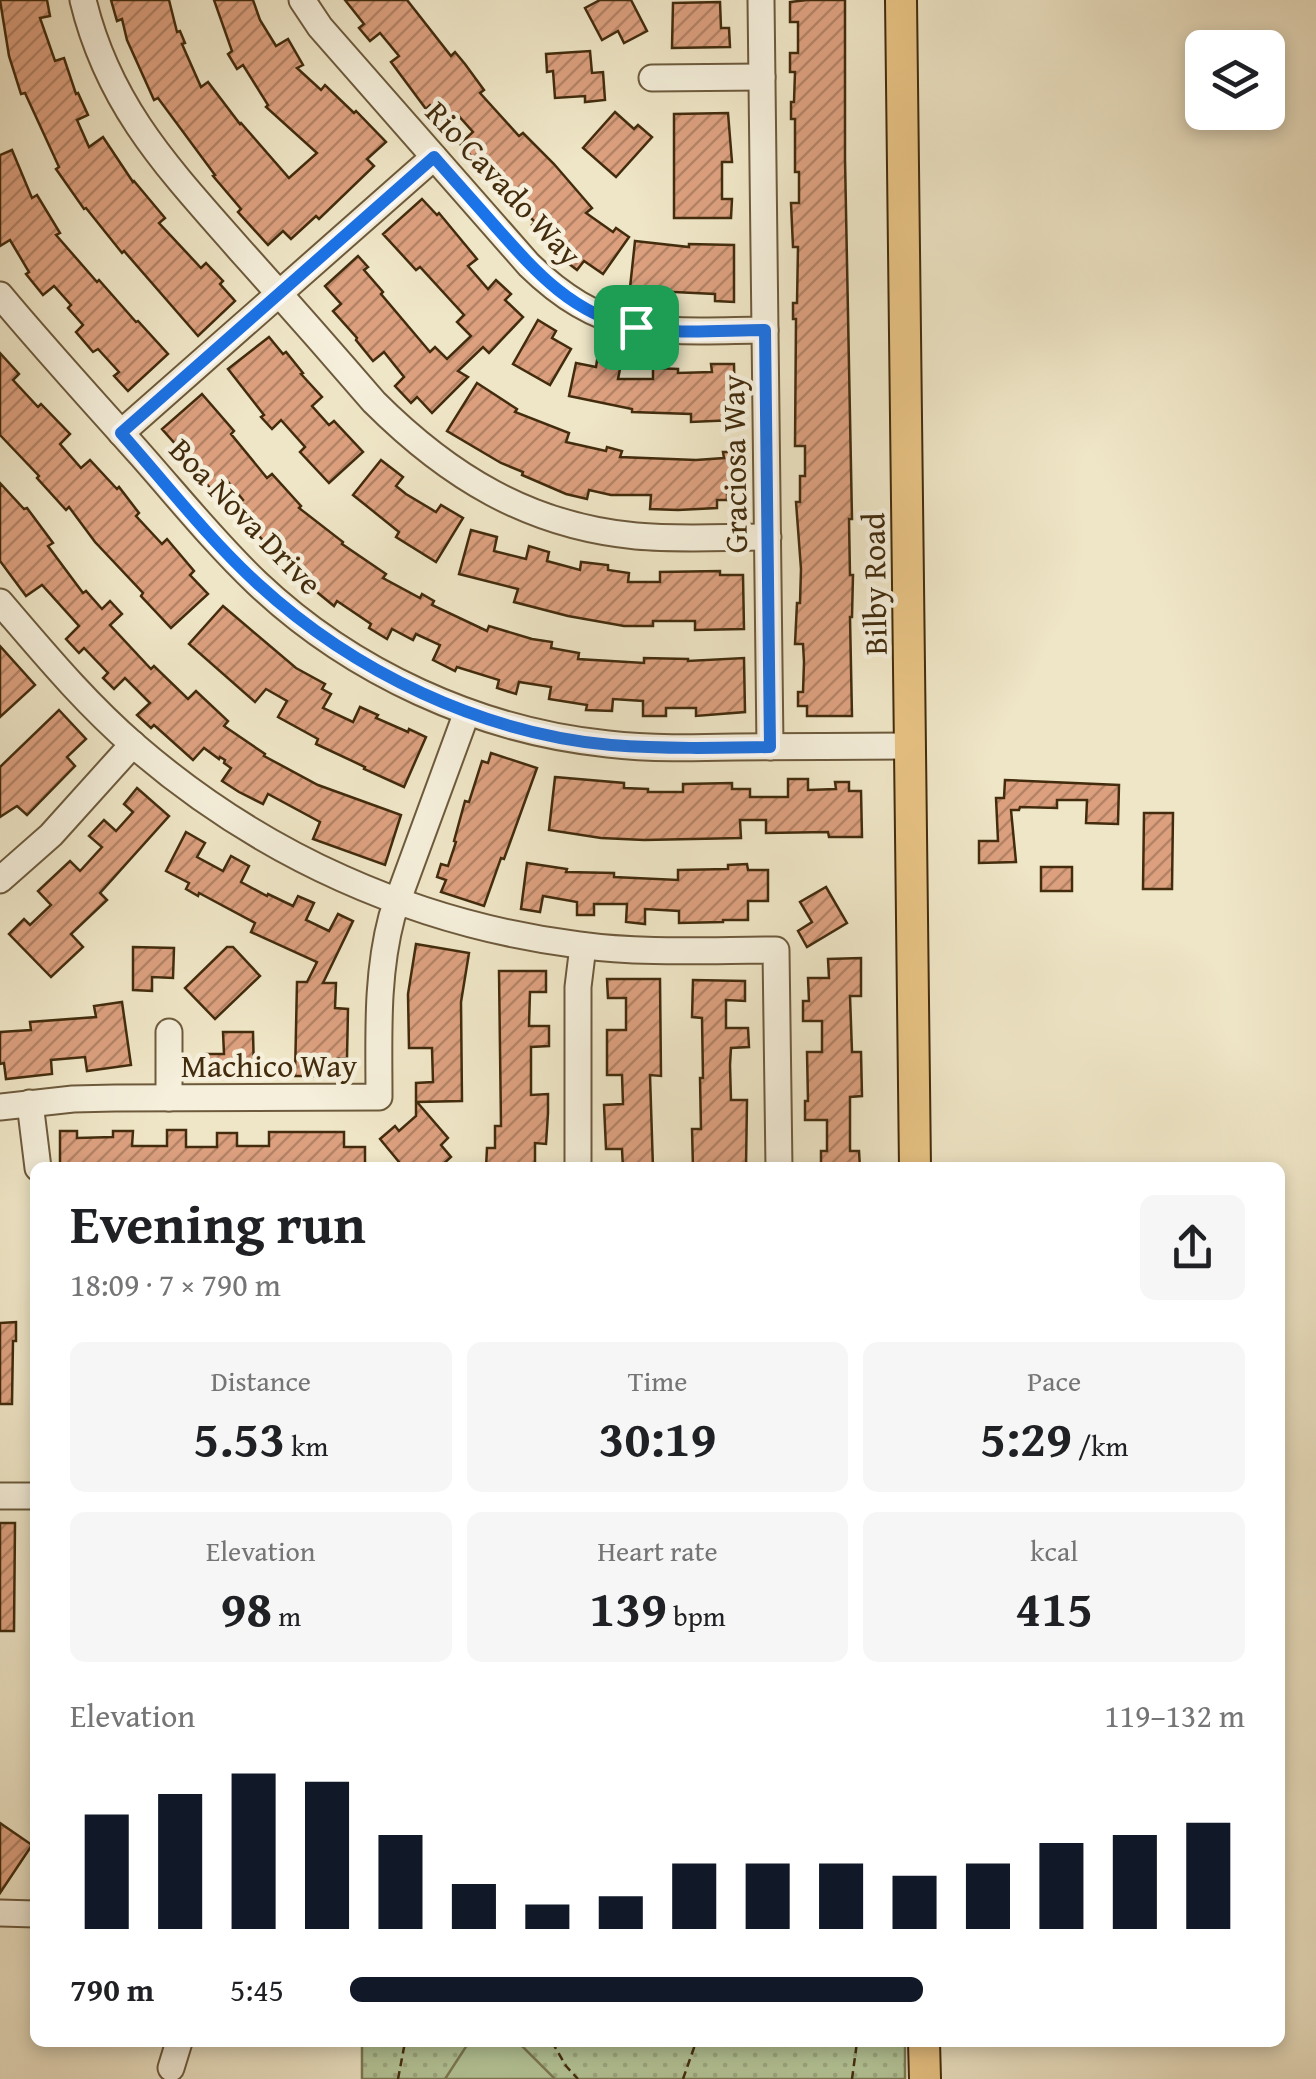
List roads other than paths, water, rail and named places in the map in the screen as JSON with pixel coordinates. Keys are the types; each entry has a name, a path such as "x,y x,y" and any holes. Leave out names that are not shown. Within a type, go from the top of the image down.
{"main road":[{"name":"Bilby Road","path":"902,0 915,1162"},
{"path":"924,2047 924,2079"}],"street":[{"path":"83,0 104,66 118,95 161,160 374,402 431,455 498,496 556,520 633,536 768,537"},
{"name":"Rio Cavado Way","path":"302,0 320,27 552,287 587,310 636,327 667,331 765,330"},
{"name":"Graciosa Way","path":"762,0 770,747"},
{"path":"652,78 762,77"},
{"path":"121,433 434,157"},
{"name":"Boa Nova Drive","path":"0,295 256,582 284,608 363,662 414,690 519,728 609,744 664,748 910,746"},
{"path":"0,602 90,704 184,786 277,847 336,877 478,927 583,946 776,950 778,1162"},
{"name":"Machico Way","path":"0,1107 87,1098 379,1097 379,983 383,949 466,712"},
{"path":"0,880 51,835 133,744"},
{"path":"578,1162 578,987 583,946"},
{"path":"168,1032 168,1098"},
{"path":"30,1102 37,1162"},
{"path":"0,1496 30,1496"},
{"path":"0,1913 30,1914"},
{"path":"171,2068 177,2047"}]}
